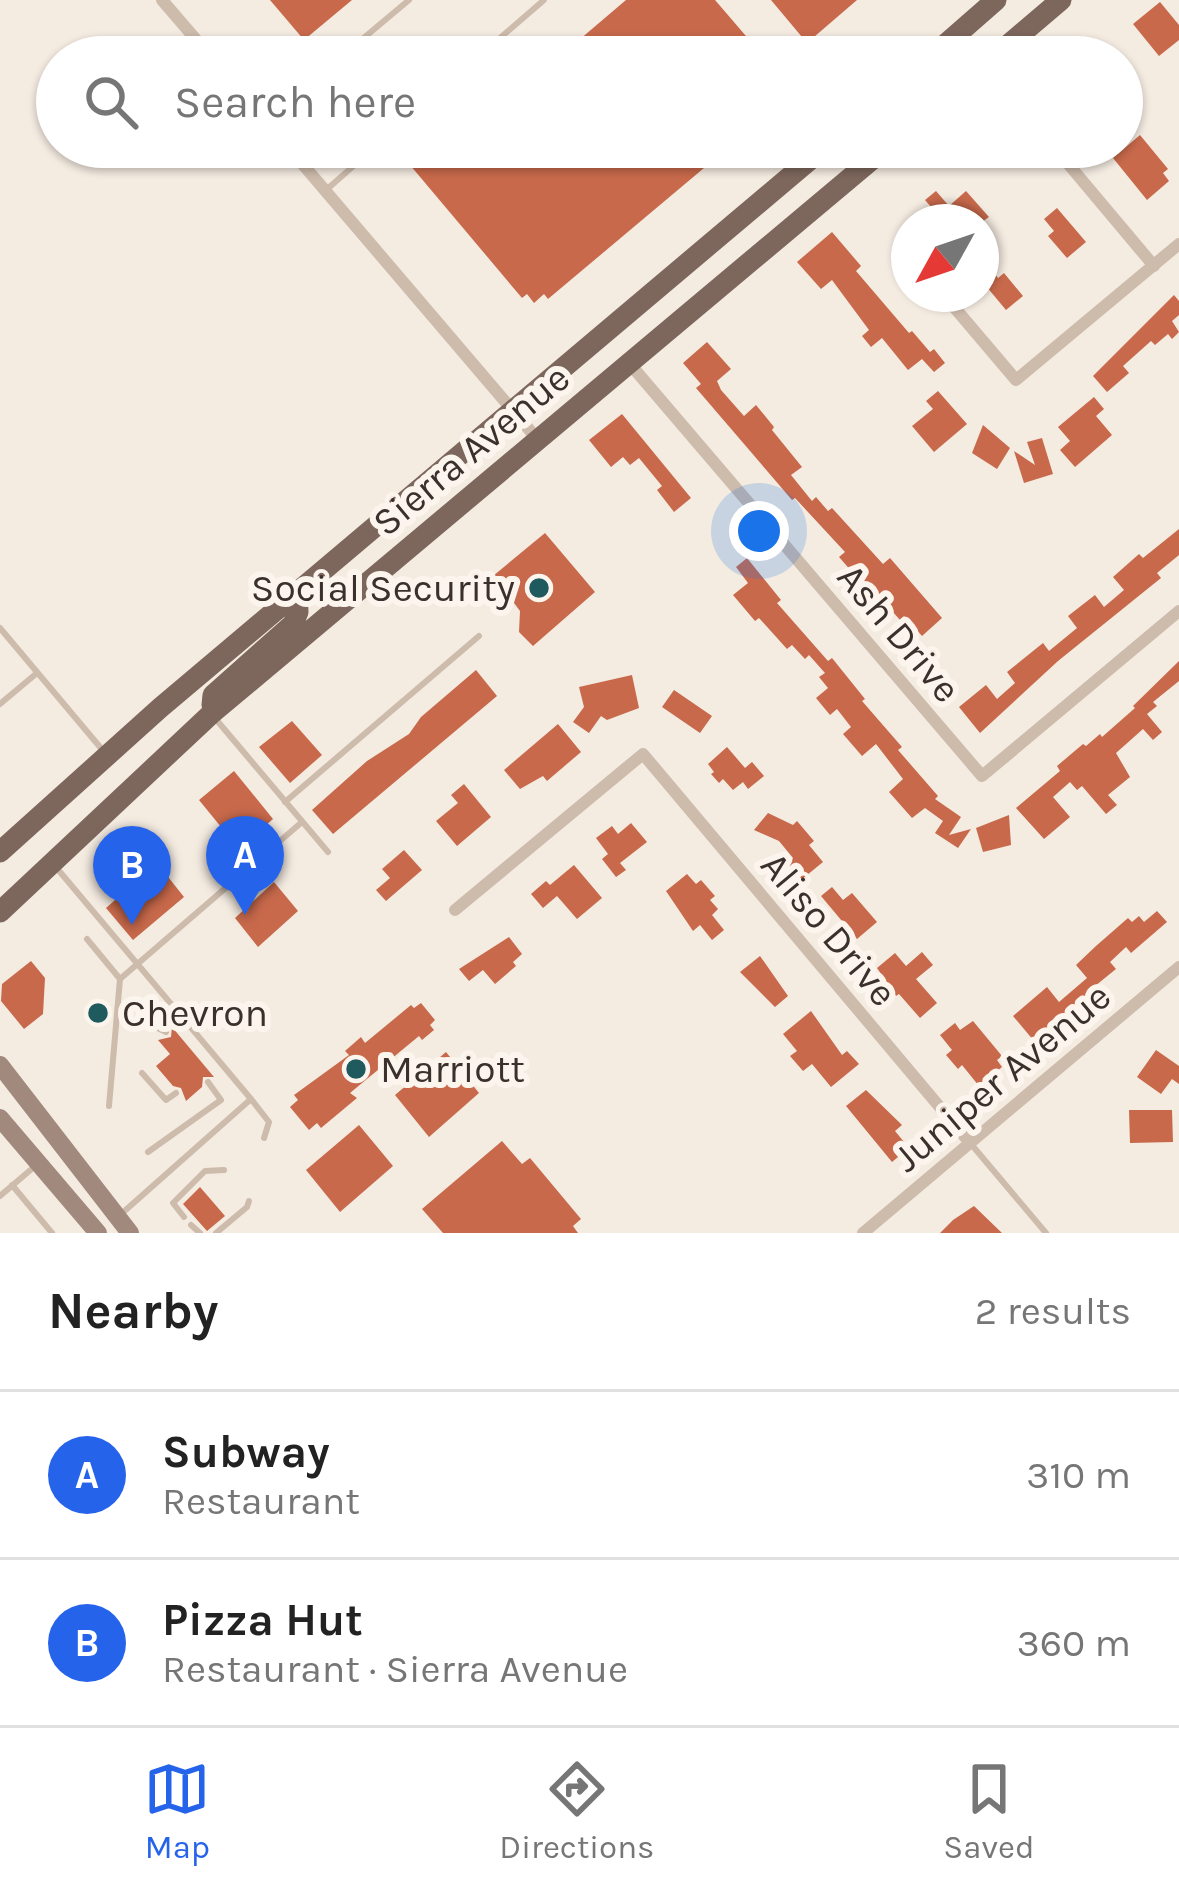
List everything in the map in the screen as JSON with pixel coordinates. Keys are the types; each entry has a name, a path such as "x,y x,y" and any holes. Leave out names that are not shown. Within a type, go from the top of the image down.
{"main road":[{"path":"955,36 996,0"},
{"path":"1019,36 1061,0"},
{"name":"Sierra Avenue","path":"0,853 297,592 800,168"},
{"name":"Sierra Avenue","path":"0,912 212,714 862,168"},
{"path":"212,714 213,695 293,624 297,592"},
{"path":"0,1065 124,1225"},
{"path":"0,1118 98,1233"}],"street":[{"path":"162,0 193,36"},
{"path":"306,168 538,440"},
{"path":"1072,168 1154,266"},
{"path":"958,312 1016,380 1179,244"},
{"name":"Ash Drive","path":"630,364 982,776 1179,611"},
{"name":"Aliso Drive","path":"455,910 643,754 970,1142"},
{"name":"Juniper Avenue","path":"863,1233 1179,967"}],"lane":[{"path":"366,36 409,0"},
{"path":"502,36 544,0"},
{"path":"325,191 351,168"},
{"path":"0,628 107,756"},
{"path":"285,802 479,636"},
{"path":"0,704 38,673"},
{"path":"212,714 328,852"},
{"path":"110,1106 120,980 302,822"},
{"path":"52,863 269,1122 264,1138"},
{"path":"87,939 120,980"},
{"path":"147,1023 166,1032"},
{"path":"142,1073 166,1100 176,1093"},
{"path":"148,1152 221,1100 208,1082"},
{"path":"124,1225 251,1099"},
{"path":"970,1142 1046,1233"},
{"path":"0,1196 38,1163"},
{"path":"184,1217 173,1203 177,1197 205,1171 224,1170"},
{"path":"12,1186 52,1233"},
{"path":"216,1233 248,1207 249,1201"},
{"path":"191,1225 200,1233"}],"building":[{"path":"270,0 352,0 309,36 301,36"},
{"path":"626,0 715,0 746,36 584,36"},
{"path":"771,0 857,0 815,36 801,36"},
{"path":"1160,2 1179,25 1179,40 1159,56 1133,24"},
{"path":"1143,139 1168,169 1163,173 1169,181 1147,200 1121,168 1143,168"},
{"path":"413,168 704,168 548,299 544,294 534,303 527,294 522,298"},
{"path":"936,191 947,204 928,204 925,200"},
{"path":"966,191 978,204 951,204"},
{"path":"1057,208 1086,242 1067,258 1048,236 1054,231 1044,219"},
{"path":"832,232 861,266 856,271 909,333 930,352 934,349 945,363 934,372 922,359 908,370 882,338 871,347 862,336 869,330 832,280 821,289 797,262"},
{"path":"1004,273 1023,296 1006,310 999,302 999,277"},
{"path":"1174,295 1179,315 1172,321 1179,332 1155,345 1151,341 1123,366 1129,373 1107,392 1093,376"},
{"path":"707,342 731,369 717,381 721,390 744,416 756,405 802,467 791,475 812,501 816,497 828,511 832,508 883,564 890,558 942,618 922,636 877,594 874,597 839,557 845,552 792,500 696,388 701,384 683,363"},
{"path":"938,391 967,424 934,452 912,426 933,409 926,401"},
{"path":"1094,397 1104,409 1096,416 1112,435 1075,467 1060,450 1070,441 1058,427"},
{"path":"622,414 691,498 674,512 657,490 662,486 639,458 630,465 623,457 611,467 589,440"},
{"path":"983,425 1010,448 997,469 972,453"},
{"path":"1042,438 1053,474 1024,483 1014,451 1035,465 1027,442"},
{"path":"1179,529 1179,555 1157,573 1161,578 1058,661 980,733 959,707 986,685 997,699 1015,683 1007,672 1043,643 1049,651 1077,628 1068,616 1095,595 1104,607 1124,590 1113,577"},
{"name":"Social Security","path":"545,533 595,592 533,646 519,632 520,611 514,603 494,600 482,585"},
{"path":"747,558 781,600 777,603 865,699 862,701 902,747 898,750 938,796 935,799 961,817 949,835 971,829 958,848 935,833 943,821 925,808 912,818 889,792 903,779 876,744 862,756 843,734 851,727 837,709 830,715 816,698 828,688 819,677 825,673 809,655 805,659 792,645 787,649 733,595 748,583 736,567"},
{"path":"1179,661 1179,681 1153,702 1157,706 1147,714 1162,732 1153,740 1143,729 1116,753 1130,777 1108,795 1117,805 1106,814 1082,786 1077,790 1070,782 1053,797 1070,817 1044,839 1016,808 1060,771 1057,766 1083,744 1102,737 1135,708"},
{"path":"476,670 497,696 333,834 312,810 367,761 409,734 421,717"},
{"path":"632,675 639,708 607,720 601,716 589,733 573,722 584,707 579,687"},
{"path":"674,690 712,716 700,733 662,707"},
{"path":"292,721 322,755 290,783 259,747"},
{"path":"558,724 581,752 547,781 543,776 520,789 504,770"},
{"path":"727,747 745,768 752,762 764,776 748,789 743,782 733,790 723,779 719,783 708,764"},
{"path":"234,771 273,819 239,849 199,800"},
{"path":"464,784 491,817 457,846 436,821 458,803 451,795"},
{"path":"768,813 793,825 797,821 814,841 809,845 823,862 801,880 789,866 793,858 779,841 754,830"},
{"path":"1009,815 1011,845 983,852 976,828"},
{"path":"631,823 647,842 620,863 626,870 616,877 602,859 608,854 596,838 612,826 618,834"},
{"path":"404,850 422,870 386,901 376,890 390,878 382,869"},
{"path":"157,863 184,897 133,940 106,908"},
{"path":"574,865 602,898 577,919 557,896 543,908 531,894"},
{"path":"687,874 696,884 701,880 715,896 710,900 718,909 712,915 724,930 712,940 700,925 693,931 666,891"},
{"path":"274,882 298,911 258,947 235,918"},
{"path":"832,887 843,900 852,893 877,922 857,939 821,896"},
{"path":"1157,911 1167,922 1131,953 1126,947 1110,962 1116,969 1034,1041 1013,1016 1047,987 1059,1002 1087,978 1076,965 1096,946 1128,918 1132,922 1139,916 1144,922"},
{"path":"509,937 522,954 513,962 516,966 495,984 483,970 469,981 459,969"},
{"path":"922,952 933,965 916,979 937,1003 920,1018 896,996 877,968 895,953 906,966"},
{"path":"760,956 788,996 775,1007 740,972"},
{"path":"31,961 45,978 43,1014 24,1029 1,1001 2,984"},
{"name":"Marriott","path":"421,1003 435,1020 430,1025 434,1030 422,1040 419,1036 350,1093 357,1098 321,1128 317,1123 309,1130 290,1107 298,1100 294,1095 349,1055 345,1051 361,1037 365,1043 411,1005"},
{"path":"811,1011 842,1055 847,1051 859,1064 831,1087 812,1064 803,1071 790,1056 797,1051 783,1034"},
{"path":"973,1021 1002,1056 997,1060 1002,1067 979,1086 962,1065 958,1069 946,1055 952,1050 940,1035 955,1023 960,1030"},
{"path":"172,1027 214,1077 203,1077 202,1087 186,1101 181,1088 173,1086 156,1066 170,1054 158,1040 171,1037"},
{"path":"1156,1050 1179,1066 1179,1084 1172,1079 1161,1094 1137,1077"},
{"path":"446,1052 479,1093 429,1137 395,1095"},
{"path":"866,1090 902,1125 895,1131 909,1148 892,1162 846,1106"},
{"path":"1129,1110 1172,1110 1173,1142 1130,1143"},
{"path":"359,1125 393,1166 340,1212 306,1170"},
{"path":"502,1141 522,1164 530,1158 581,1219 573,1226 578,1233 443,1233 422,1209"},
{"path":"200,1187 225,1216 207,1231 183,1204"},
{"path":"974,1206 1002,1233 940,1233 953,1220"}],"place":[{"name":"Social Security","path":"539,588"},
{"name":"Subway","path":"245,915"},
{"name":"Pizza Hut","path":"132,925"},
{"name":"Chevron","path":"98,1013"},
{"name":"Marriott","path":"356,1069"}]}
